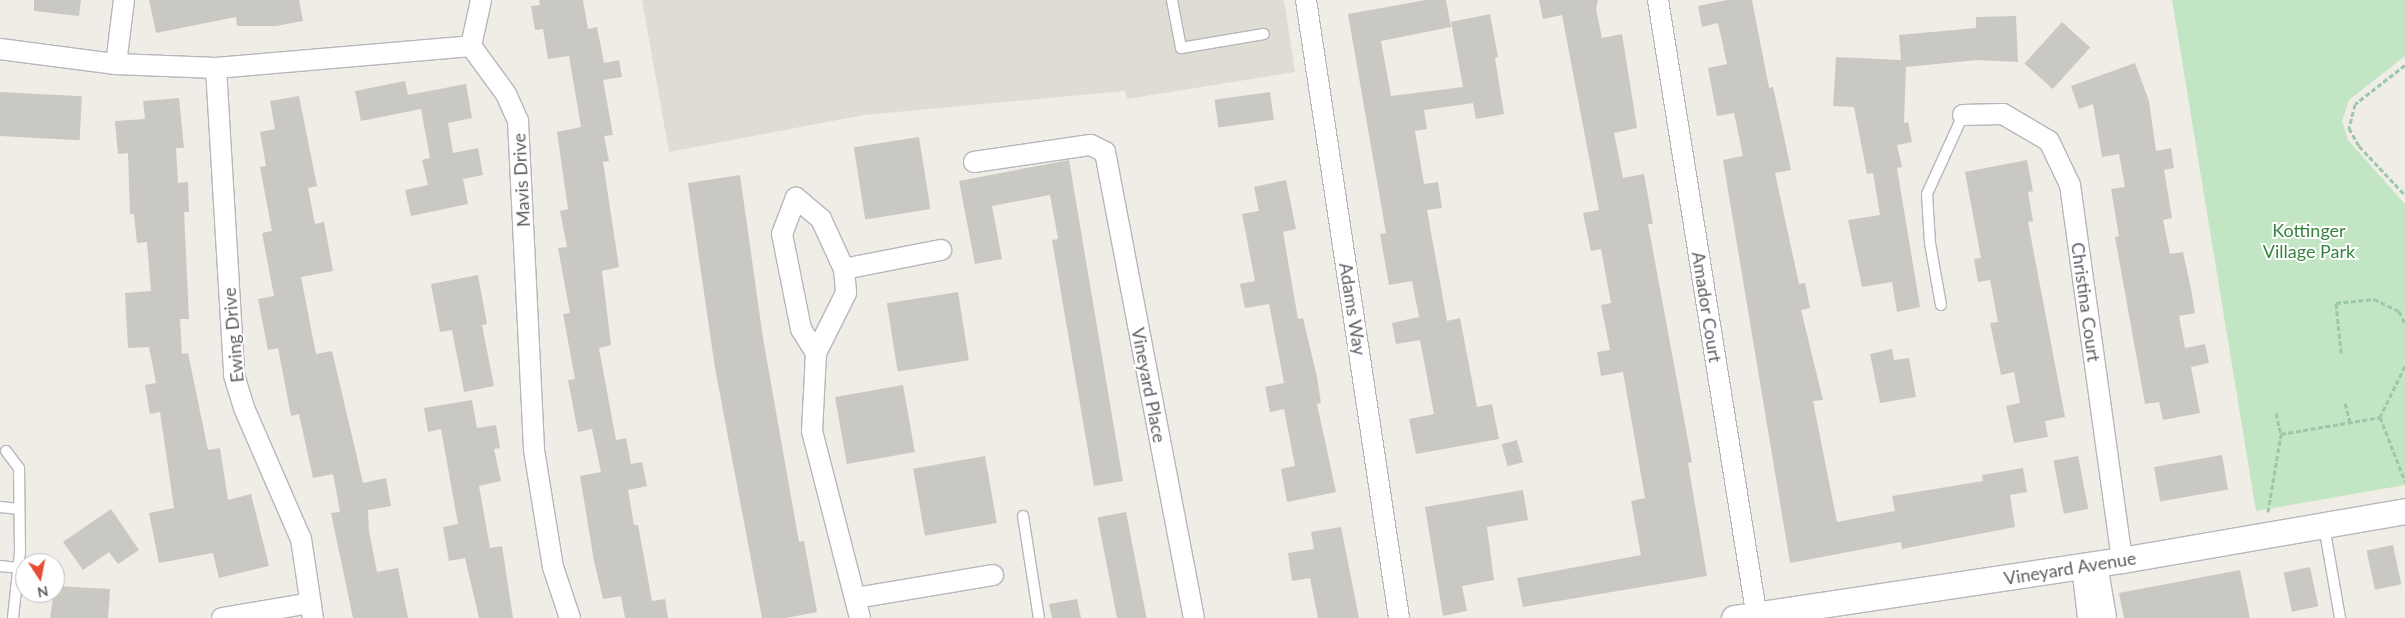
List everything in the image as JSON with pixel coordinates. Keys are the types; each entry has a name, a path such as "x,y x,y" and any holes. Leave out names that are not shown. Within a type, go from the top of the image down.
{"street":[{"path":"116,64 124,0"},
{"path":"0,49 116,64 216,68 471,46 481,0"},
{"name":"Adams Way","path":"1306,0 1399,618"},
{"name":"Amador Court","path":"1658,0 1749,617"},
{"name":"Mavis Drive","path":"471,46 506,94 518,121 534,450 553,567 570,618"},
{"name":"Ewing Drive","path":"216,68 234,375 244,408 300,539 312,611"},
{"name":"Christina Court","path":"1963,115 2003,114 2049,141 2070,185 2122,560"},
{"name":"Vineyard Place","path":"974,162 1091,145 1105,152 1194,618"},
{"path":"816,353 802,328 782,234 796,198 821,219 844,269 846,293 816,353 812,431 827,503 856,598 860,618"},
{"path":"844,269 941,250"},
{"name":"Vineyard Avenue","path":"1749,617 2122,560 2264,537 2405,511"},
{"path":"2088,618 2090,565"},
{"path":"2090,565 2106,618"},
{"path":"856,598 993,575"},
{"path":"222,618 312,611"}],"lane":[{"path":"1172,0 1181,48 1264,34"},
{"path":"1941,305 1930,243 1927,194 1963,115"},
{"path":"6,451 19,468 18,553"},
{"path":"0,507 19,509"},
{"path":"1023,516 1039,618"},
{"path":"2324,526 2340,618"},
{"path":"0,566 15,568"},
{"path":"13,618 15,598"}],"path":[{"path":"2405,65 2355,104 2349,128 2359,146 2405,195"},
{"path":"2341,353 2336,303 2374,299 2399,312 2405,324"},
{"path":"2405,366 2380,417 2405,481"},
{"path":"2345,403 2350,422"},
{"path":"2264,537 2280,434 2276,413"},
{"path":"2280,434 2380,417"}],"shaded area":[{"path":"642,0 1284,0 1295,72 1127,99 1125,91 864,115 669,152"}],"green space":[{"name":"Kottinger Village Park","path":"2172,0 2405,0 2405,56 2349,100 2342,121 2348,140 2405,204 2405,485 2256,511"}],"building":[{"path":"34,0 81,0 79,16 34,11"},
{"path":"149,0 299,0 303,21 276,26 237,26 236,17 156,33"},
{"path":"539,0 583,0 588,29 597,27 604,63 619,60 622,77 603,80 613,135 604,136 609,161 603,162 619,267 602,271 611,345 599,348 616,440 626,438 631,464 642,462 647,486 628,490 634,525 638,525 652,601 665,599 668,618 625,618 621,596 603,599 594,561 580,476 601,472 592,429 578,432 568,380 575,379 563,314 570,313 558,248 567,247 560,211 568,209 557,132 581,127 569,56 548,59 543,29 535,30 531,6 540,5"},
{"path":"1426,0 1446,0 1451,27 1381,41 1391,96 1463,87 1451,22 1490,14 1498,57 1495,58 1504,114 1476,119 1473,103 1424,110 1427,129 1415,131 1424,184 1438,182 1442,208 1427,210 1447,321 1460,318 1477,407 1492,404 1499,439 1416,454 1409,419 1434,414 1420,340 1396,344 1392,323 1419,317 1412,281 1389,285 1380,234 1386,233 1348,14"},
{"path":"1539,0 1598,0 1596,9 1602,38 1622,34 1637,128 1614,133 1623,178 1644,174 1653,224 1648,224 1692,462 1688,463 1707,576 1523,607 1517,578 1641,555 1631,501 1645,498 1623,372 1601,376 1597,352 1610,350 1601,305 1611,303 1601,249 1591,251 1583,213 1599,210 1562,15 1543,19"},
{"path":"1727,0 1752,0 1769,88 1773,87 1783,132 1791,170 1775,173 1799,284 1805,283 1810,308 1801,310 1823,400 1813,401 1837,522 1895,511 1892,496 1983,481 1982,475 2023,468 2027,492 2010,495 2015,527 1902,549 1901,542 1790,563 1723,160 1743,156 1734,113 1717,116 1708,68 1727,64 1718,23 1702,27 1698,6"},
{"path":"2016,16 2018,62 1977,60 1906,67 1904,123 1908,122 1912,142 1897,145 1902,167 1897,168 1920,307 1897,312 1892,282 1862,287 1848,220 1880,215 1873,173 1867,174 1854,107 1833,106 1836,57 1901,60 1899,35 1976,28 1976,17"},
{"path":"2062,22 2090,47 2053,89 2025,64"},
{"path":"2135,63 2149,101 2156,151 2171,148 2174,168 2164,170 2172,218 2163,220 2170,254 2183,252 2191,289 2195,313 2179,316 2185,348 2205,344 2209,363 2191,367 2200,413 2163,420 2159,402 2145,404 2115,237 2119,236 2111,189 2125,187 2119,154 2102,157 2093,104 2079,109 2071,86"},
{"path":"405,81 408,95 466,84 472,118 448,123 453,153 478,148 483,175 463,179 468,204 411,216 405,190 428,185 422,160 430,158 421,109 361,121 355,91"},
{"path":"0,92 82,96 80,140 0,136"},
{"path":"1270,92 1274,120 1218,128 1215,100"},
{"path":"299,96 317,186 308,188 315,224 324,222 333,271 301,277 316,354 332,351 363,483 386,478 391,506 368,510 369,531 377,572 398,568 408,618 353,618 331,513 340,512 333,474 313,478 299,414 291,416 278,348 268,350 258,299 274,296 262,233 272,231 260,167 266,166 260,132 275,129 270,101"},
{"path":"179,98 184,148 176,148 178,183 188,182 189,212 184,212 189,319 180,319 182,354 188,353 208,450 220,448 228,500 251,494 269,566 219,578 213,553 159,563 149,513 174,508 160,412 150,414 145,385 156,383 149,347 128,348 125,293 151,291 147,242 137,243 134,214 130,214 128,153 118,154 115,121 145,119 143,101"},
{"path":"919,137 930,209 865,219 854,147"},
{"path":"1069,160 1123,481 1094,486 1052,240 1058,239 1050,195 992,206 1002,259 975,264 959,181"},
{"path":"2027,160 2033,191 2028,192 2033,221 2028,222 2065,417 2045,421 2048,437 2014,443 2006,406 2020,403 2014,372 2001,375 1990,323 1998,322 1990,280 1978,282 1974,259 1981,258 1965,172"},
{"path":"740,175 763,338 799,542 804,541 817,612 786,618 762,618 715,368 688,183"},
{"path":"1286,180 1296,229 1283,232 1298,319 1303,318 1317,377 1321,403 1317,404 1336,492 1287,502 1281,469 1295,466 1284,409 1270,412 1265,387 1284,383 1269,304 1245,308 1240,284 1255,281 1242,214 1259,211 1254,187"},
{"path":"478,275 487,324 482,325 494,386 464,392 452,330 440,332 431,284"},
{"path":"958,292 969,360 898,371 887,303"},
{"path":"1892,349 1894,360 1909,358 1916,397 1880,403 1870,354"},
{"path":"903,385 915,452 847,464 835,397"},
{"path":"472,400 477,428 496,425 500,448 494,449 501,481 479,486 490,548 502,546 513,618 479,618 465,558 449,561 443,527 458,524 441,429 428,432 424,408"},
{"path":"1517,440 1523,462 1507,466 1502,444"},
{"path":"2222,455 2228,489 2160,501 2154,467"},
{"path":"985,456 997,523 925,536 913,469"},
{"path":"2078,456 2088,509 2064,514 2053,461"},
{"path":"1523,490 1528,520 1487,527 1494,580 1462,586 1467,611 1443,616 1425,507"},
{"path":"111,509 139,550 118,564 109,552 83,570 63,542"},
{"path":"1126,512 1147,618 1117,618 1098,518"},
{"path":"1341,527 1359,618 1318,618 1310,578 1292,581 1288,553 1314,549 1311,532"},
{"path":"2393,545 2401,584 2375,590 2367,551"},
{"path":"2310,567 2318,606 2292,612 2284,573"},
{"path":"2240,570 2250,618 2124,618 2119,593"},
{"path":"65,587 110,589 108,618 50,618 52,603 65,603"},
{"path":"1077,599 1081,618 1052,618 1049,604"}]}
